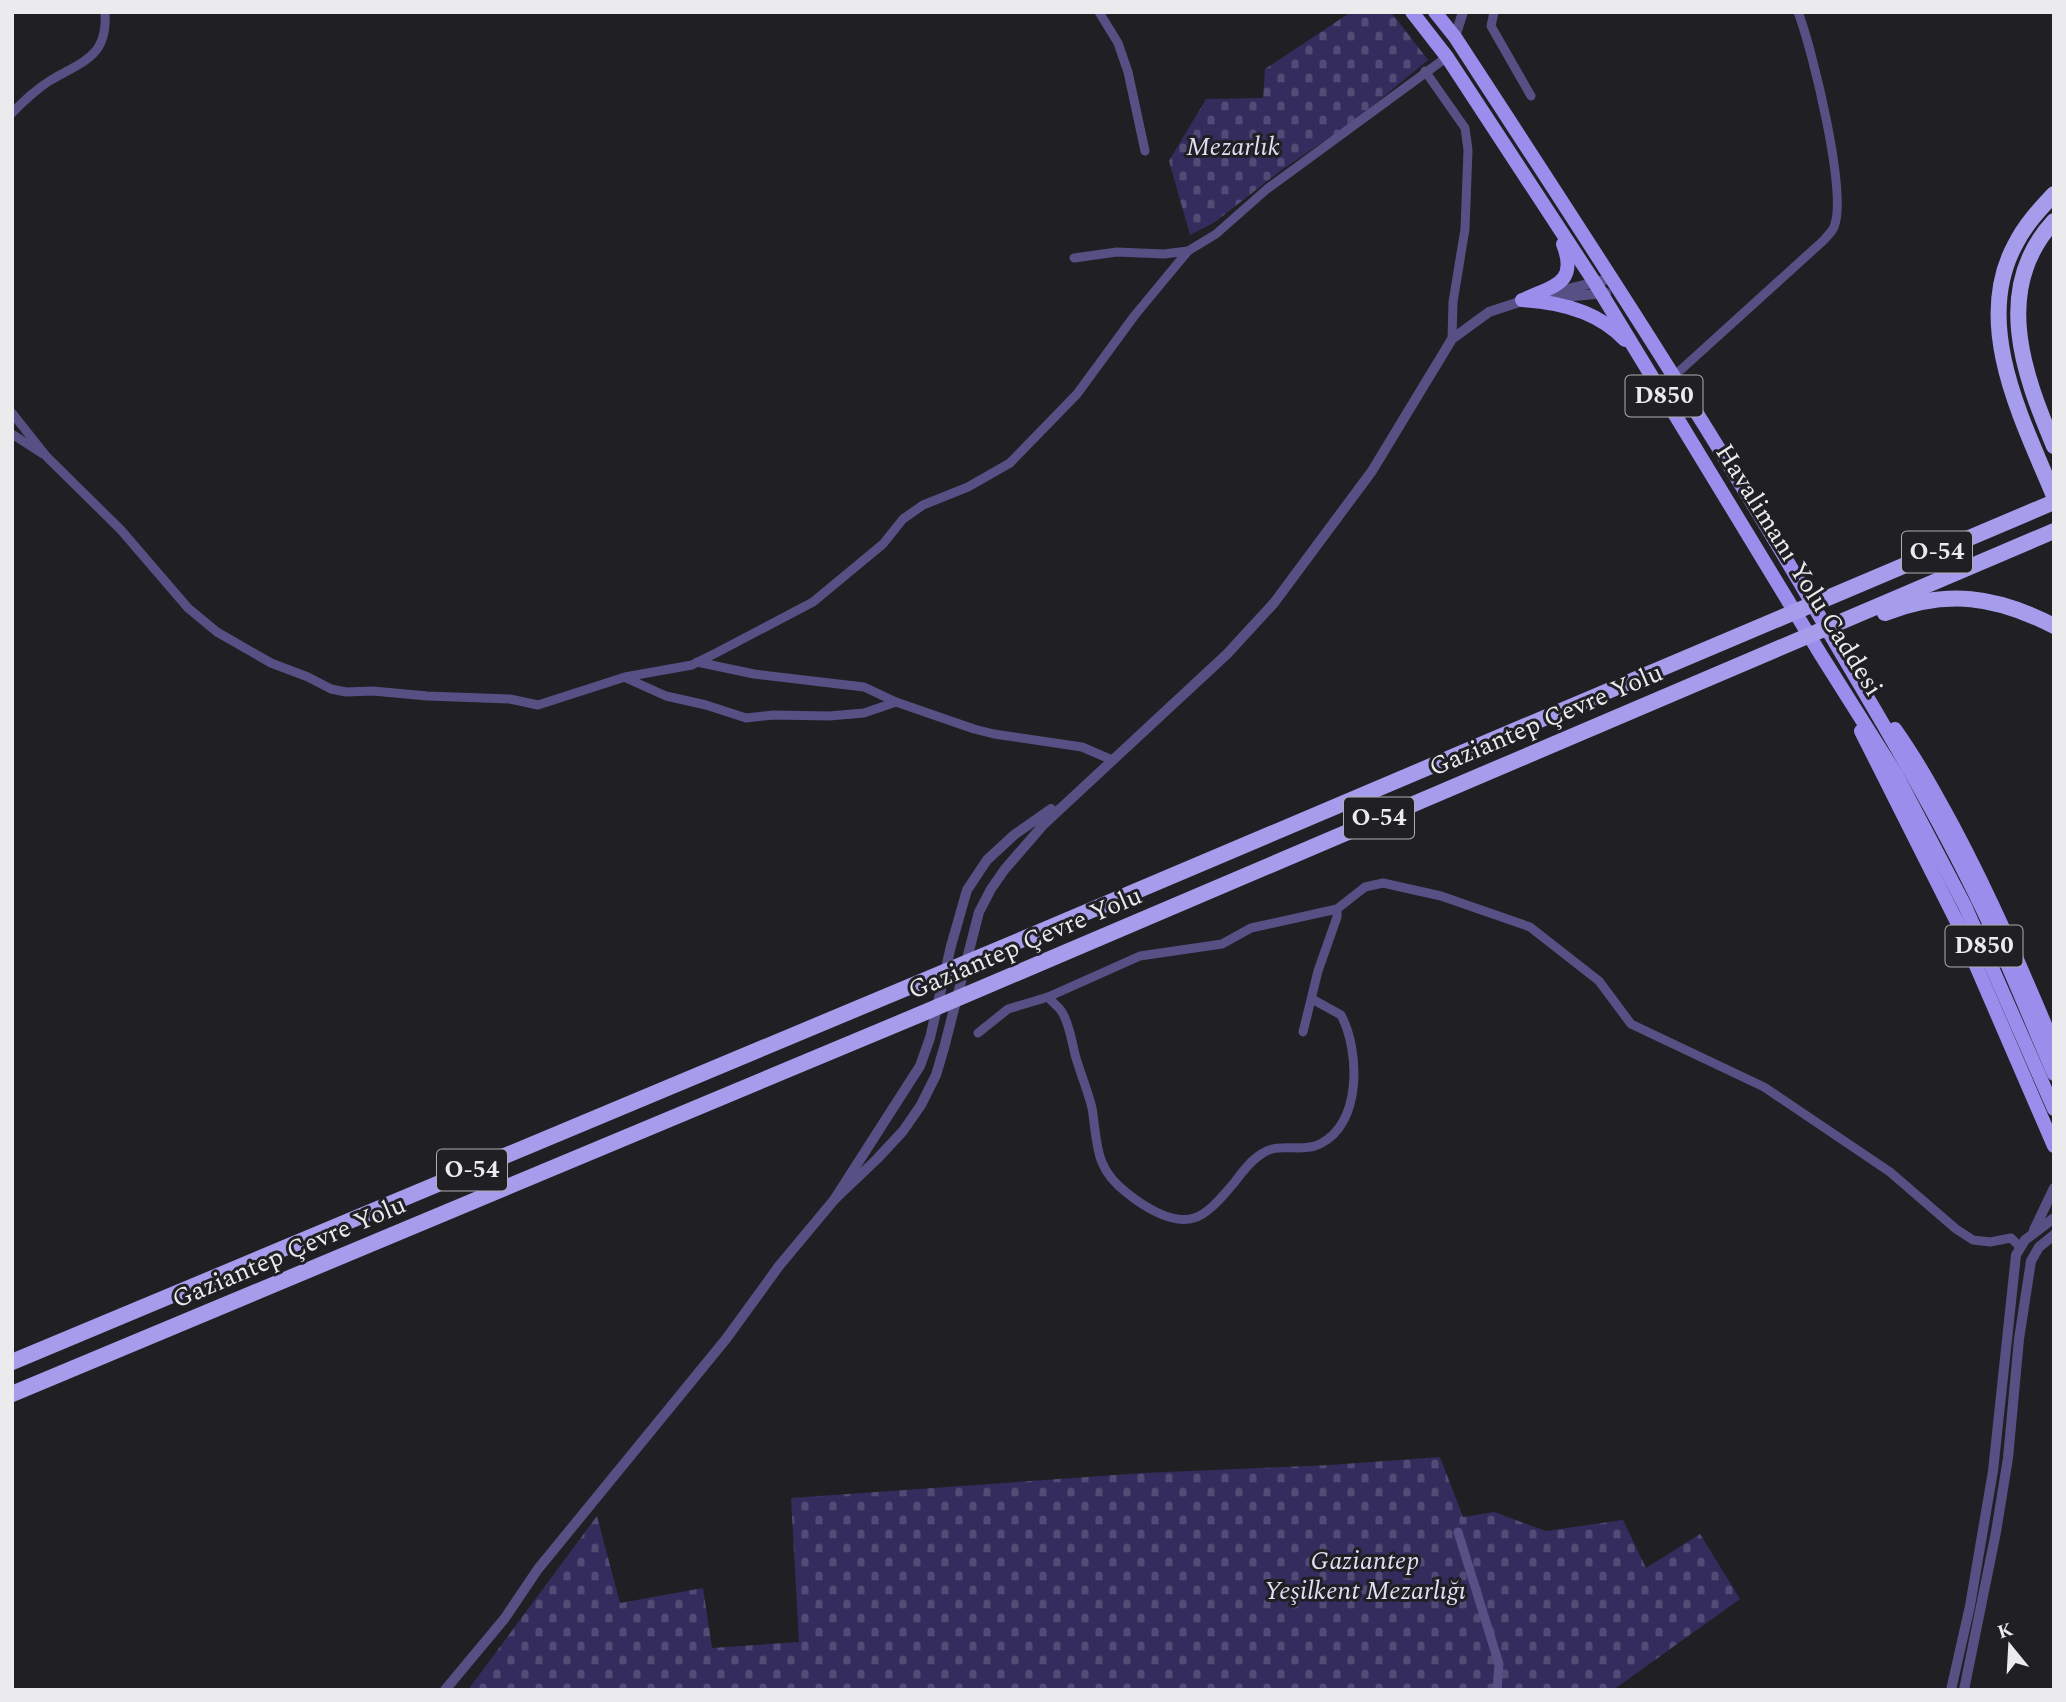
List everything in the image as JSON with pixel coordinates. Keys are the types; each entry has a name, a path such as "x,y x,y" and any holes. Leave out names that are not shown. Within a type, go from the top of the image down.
{"highway":[{"name":"Havalimanı Yolu Caddesi","path":"1412,12 1447,57 1598,288 1896,774 1941,858 1993,966 2054,1109"},
{"name":"Havalimanı Yolu Caddesi","path":"1435,12 1455,37 1616,284 1746,492 1870,701 1982,908 2054,1074"},
{"path":"2054,194 2032,217 2014,246 2002,280 1999,311 2002,348 2011,385 2054,496"},
{"path":"1521,300 1555,286 1566,275 1570,266 1550,214"},
{"path":"2054,221 2031,254 2020,284 2017,311 2020,345 2029,380 2054,446"},
{"path":"1521,300 1548,302 1586,314 1620,335 1638,354"},
{"name":"Gaziantep Çevre Yolu","path":"12,1362 931,978 2054,502"},
{"name":"Gaziantep Çevre Yolu","path":"12,1394 928,1011 1735,665 1849,622 2049,533"},
{"path":"1849,622 1928,601 1962,598 1992,601 2025,611 2054,625"},
{"path":"1835,676 1877,766 1958,924 2054,1146"},
{"path":"1870,701 1908,747 1950,821 2008,940 2054,1046"}],"street":[{"path":"12,113 48,81 88,59 97,49 106,29 105,12"},
{"path":"1099,12 1118,43 1128,72 1145,151"},
{"path":"1455,37 1463,12"},
{"path":"1494,12 1491,26 1531,96"},
{"path":"1674,376 1824,240 1834,227 1836,210 1833,148 1798,12"},
{"path":"12,413 47,457 121,530 188,608 217,632 271,663 331,689 346,692 373,691 510,699 538,705 625,677 661,672 697,662 813,602 883,544 903,519 923,505 968,486 1010,463 1077,394 1135,315 1188,251 1216,234 1268,189 1447,57"},
{"path":"1426,71 1465,128 1468,150 1465,229 1453,302 1452,339"},
{"path":"1074,258 1116,253 1164,254 1188,251"},
{"path":"445,1690 505,1618 538,1569 726,1339 779,1266 834,1200 903,1131 921,1105 936,1075 979,912 1005,869 1044,824 1227,654 1273,603 1371,471 1452,339 1489,312 1521,300 1616,284"},
{"path":"12,434 47,457"},
{"path":"697,662 754,674 864,687 896,702 994,734 1082,747 1112,760"},
{"path":"625,677 666,696 746,718 864,713 896,702"},
{"path":"834,1200 920,1066 930,1038 967,890 987,860 1014,835 1081,788"},
{"path":"978,1033 1008,1009 1048,997 1140,956 1222,944 1251,928 1337,909 1364,887 1383,883 1441,896 1530,927 1599,981 1631,1024 1764,1087 1890,1172 1956,1229 1973,1240 1990,1242 2011,1238 2020,1247"},
{"path":"1303,1032 1318,971 1337,917 1337,909"},
{"path":"1048,997 1063,1013 1069,1030 1091,1108 1097,1154 1104,1167 1124,1191 1140,1203 1161,1214 1193,1219 1224,1195 1258,1155 1267,1150 1320,1144 1345,1119 1354,1087 1347,1030 1341,1015 1311,999"},
{"path":"1951,1690 1970,1606 1993,1471 2016,1255 2032,1233 2054,1188"},
{"path":"2032,1233 2054,1218"},
{"path":"1964,1690 2000,1507 2014,1410 2022,1315 2031,1261 2039,1247 2054,1236"},
{"path":"1458,1532 1499,1664 1497,1690"}],"green space":[{"name":"Mezarlık","path":"1351,12 1391,12 1428,60 1358,118 1283,169 1215,222 1190,235 1169,161 1206,99 1263,98 1265,69"},
{"name":"Gaziantep Yeşilkent Mezarlığı","path":"1440,1457 1463,1517 1494,1512 1546,1531 1623,1520 1646,1568 1700,1534 1740,1599 1613,1690 468,1690 597,1516 620,1603 703,1588 712,1648 799,1642 791,1498 1143,1473"}]}
